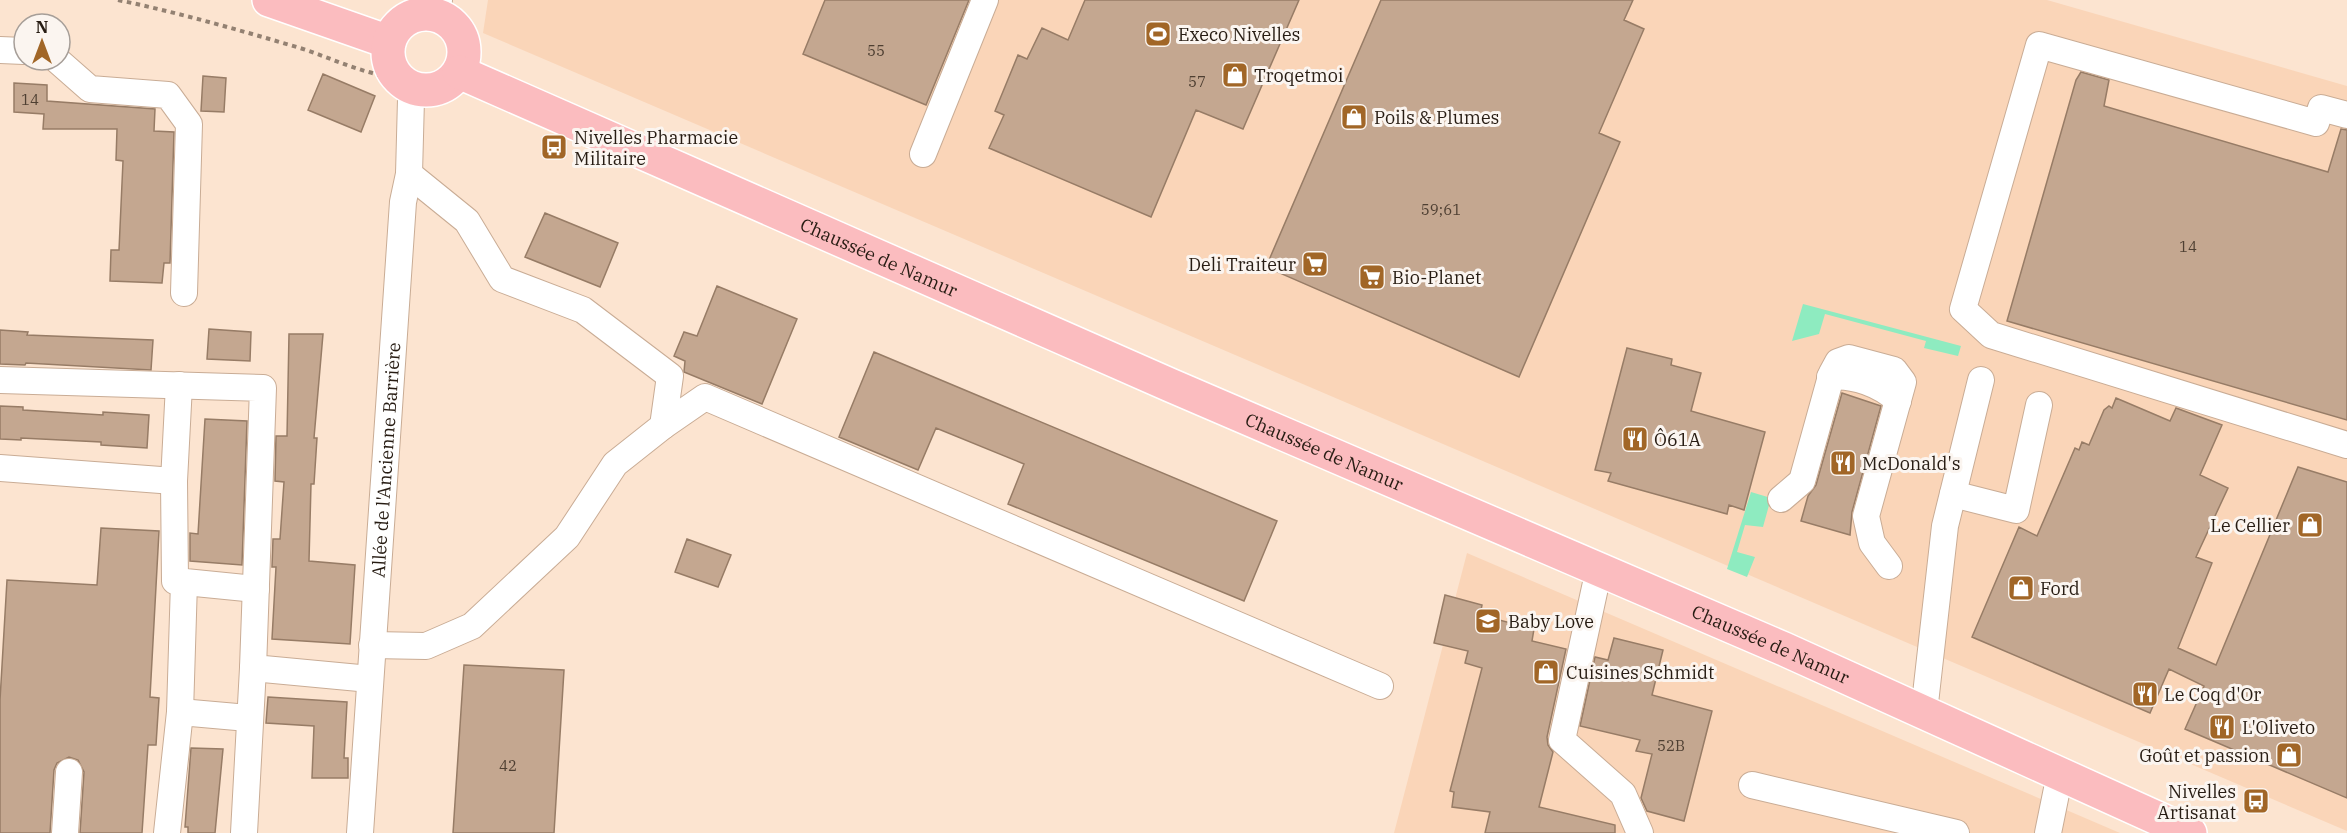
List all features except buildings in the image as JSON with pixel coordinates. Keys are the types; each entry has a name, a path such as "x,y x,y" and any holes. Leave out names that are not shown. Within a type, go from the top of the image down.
{"main road":[{"path":"269,0 389,42"},
{"path":"436,7 462,37 465,55 459,72 447,84 431,90 406,83 389,61 389,42 399,25 415,15 436,7"},
{"name":"Chaussée de Namur","path":"459,72 1181,390 1599,569 1924,712 2190,833"}],"street":[{"path":"923,154 984,0"},
{"path":"2347,115 2321,108 2316,123 2039,45 1963,309 1991,335 2347,445"},
{"path":"71,72 90,89 168,95 189,124 184,293"},
{"name":"Allée de l'Ancienne Barrière","path":"360,833 403,202 409,174 406,83"},
{"path":"409,174 467,221 502,279 583,310 670,376 663,426"},
{"path":"1781,499 1802,481 1830,377 1838,362 1849,358 1894,370 1903,382 1866,516 1872,543 1889,566"},
{"path":"0,380 263,388 253,668 248,718 244,833"},
{"path":"1924,712 1945,526 1980,380"},
{"path":"179,385 174,481 175,581 256,589"},
{"path":"372,645 426,646 472,626 567,537 615,464 663,426 705,397 1380,686"},
{"path":"1953,494 2016,510 2039,405"},
{"path":"0,468 174,481"},
{"path":"1599,569 1562,740 1623,794 1640,833"},
{"path":"167,833 180,712 184,582"},
{"path":"253,668 370,680"},
{"path":"180,712 248,718"},
{"path":"65,833 69,772"},
{"path":"2048,833 2060,774"},
{"path":"1752,785 1956,833"}],"path":[{"path":"118,0 186,14 302,49 364,73 406,83"}],"shaded area":[{"path":"488,0 2047,0 2347,86 2347,831 483,33"},
{"path":"1467,553 2120,833 1394,833"}],"green space":[{"path":"1803,304 1961,346 1958,356 1924,348 1926,341 1825,314 1819,334 1792,341"},
{"path":"1751,492 1771,498 1763,527 1745,525 1737,552 1755,557 1747,577 1727,569"}],"place":[{"name":"Execo Nivelles","path":"1158,34"},
{"name":"Troqetmoi","path":"1235,75"},
{"name":"Poils & Plumes","path":"1354,117"},
{"name":"Nivelles Pharmacie Militaire","path":"554,147"},
{"name":"Deli Traiteur","path":"1315,264"},
{"name":"Bio-Planet","path":"1372,277"},
{"name":"Ô61A","path":"1635,439"},
{"name":"McDonald's","path":"1843,463"},
{"name":"Le Cellier","path":"2310,525"},
{"name":"Ford","path":"2021,588"},
{"name":"Baby Love","path":"1488,621"},
{"name":"Cuisines Schmidt","path":"1546,672"},
{"name":"Le Coq d'Or","path":"2145,694"},
{"name":"L'Oliveto","path":"2222,727"},
{"name":"Goût et passion","path":"2289,755"},
{"name":"Nivelles Artisanat","path":"2256,801"}]}
